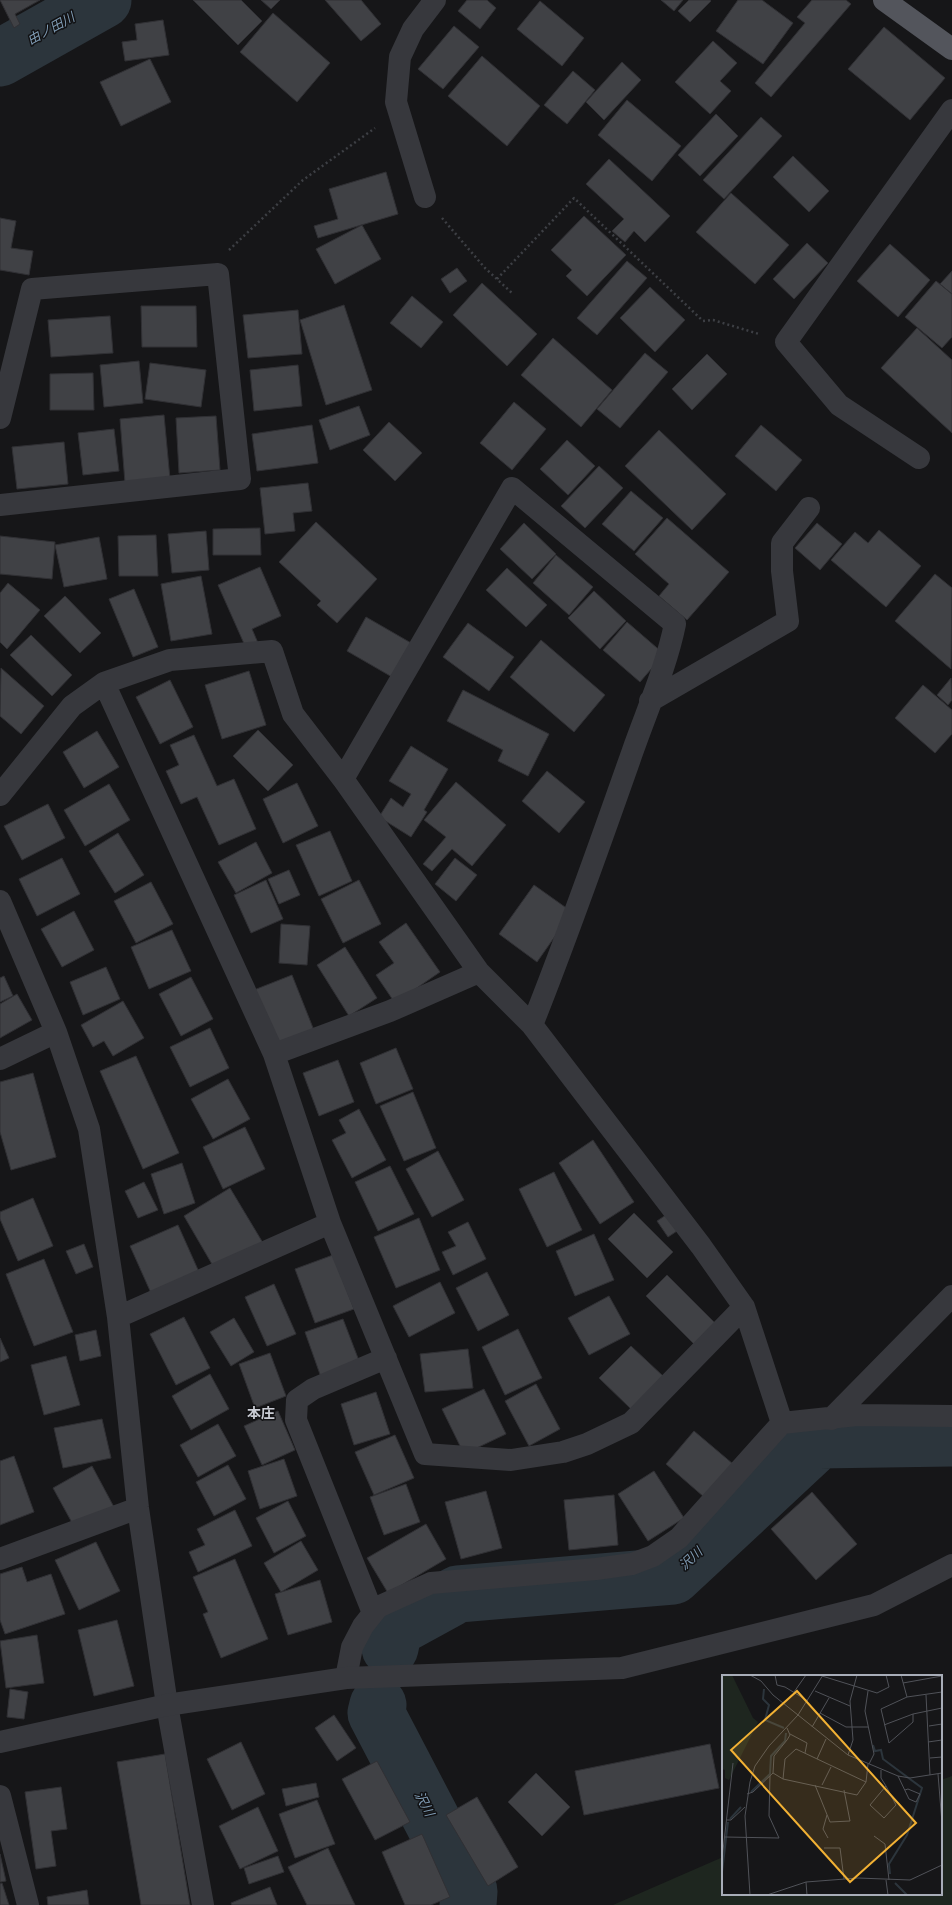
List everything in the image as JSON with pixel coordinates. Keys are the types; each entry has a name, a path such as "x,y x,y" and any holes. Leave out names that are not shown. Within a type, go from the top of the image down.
{"main road":[{"path":"884,0 952,49"}],"street":[{"path":"425,197 396,102 400,57 413,29 435,0"},
{"path":"919,458 839,405 786,342 952,110"},
{"path":"0,418 32,289 218,274 240,479 0,505"},
{"path":"343,779 512,488 675,624 670,649 650,701 578,908 532,1025"},
{"path":"650,701 788,621 782,571 782,543 809,508"},
{"path":"0,795 72,706 104,682 170,660 272,651 293,714 343,779 479,972 532,1025 701,1246 744,1307 782,1423"},
{"path":"104,682 274,1054 330,1222 425,1454 511,1460 563,1452 587,1444 630,1423 744,1307"},
{"path":"0,901 56,1032 89,1129 118,1317 138,1508 167,1706 203,1905"},
{"path":"274,1054 390,1010 479,972"},
{"path":"0,1060 56,1032"},
{"path":"118,1317 330,1222"},
{"path":"831,1419 952,1296"},
{"path":"373,1613 296,1420 297,1400 313,1389 386,1358"},
{"path":"346,1678 352,1647 364,1626 378,1607 431,1583 596,1569 632,1564 653,1556 679,1538 782,1423 831,1419 857,1415 952,1416"},
{"path":"0,1559 138,1508"},
{"path":"0,1742 167,1706 346,1678 622,1668 874,1605 952,1565"},
{"path":"0,1796 28,1905"}],"path":[{"path":"218,274 226,253 303,180 398,111"},
{"path":"425,197 485,268 513,294"},
{"path":"497,279 574,198 703,321 713,320 786,342"}],"shaded area":[{"path":"952,1776 952,1905 613,1905 722,1857 722,1895 942,1895 942,1780"}],"building":[{"path":"0,0 40,0 15,14 20,24 14,28"},
{"path":"193,0 241,0 262,21 238,45"},
{"path":"261,0 280,0 271,9"},
{"path":"325,0 361,0 381,24 361,41"},
{"path":"467,0 487,0 496,8 480,29 458,11"},
{"path":"661,0 683,0 674,11"},
{"path":"689,0 711,1 690,22 678,11"},
{"path":"738,0 762,0 793,23 763,64 716,31"},
{"path":"812,0 846,0 851,4 771,97 755,83 805,23 797,17"},
{"path":"540,1 584,38 562,66 517,29"},
{"path":"273,13 330,63 297,102 240,52"},
{"path":"163,20 169,55 125,61 122,42 137,40 135,24"},
{"path":"454,26 479,47 443,89 418,69"},
{"path":"884,27 945,78 910,120 848,69"},
{"path":"713,41 737,63 720,81 731,91 710,114 675,82"},
{"path":"482,56 540,106 507,146 448,96"},
{"path":"150,59 171,102 121,126 100,82"},
{"path":"622,62 641,80 604,120 586,102"},
{"path":"573,71 595,90 567,124 544,105"},
{"path":"627,100 681,146 652,181 598,135"},
{"path":"716,114 738,136 700,176 678,155"},
{"path":"761,117 782,136 724,199 703,180"},
{"path":"793,156 829,191 809,212 773,177"},
{"path":"609,159 670,216 645,242 634,231 625,242 612,231 624,219 586,184"},
{"path":"386,172 398,214 318,238 314,226 338,219 329,189"},
{"path":"731,193 789,245 755,284 696,232"},
{"path":"584,216 626,255 587,296 566,276 572,270 551,250"},
{"path":"0,218 16,221 11,248 33,251 29,275 0,270"},
{"path":"362,225 381,259 335,284 316,249"},
{"path":"807,243 828,263 794,299 773,279"},
{"path":"890,244 930,280 898,317 857,281"},
{"path":"627,261 647,278 597,335 577,318"},
{"path":"457,268 467,281 450,293 441,279"},
{"path":"952,271 952,294 940,284"},
{"path":"936,281 952,294 952,337 942,348 905,317"},
{"path":"482,283 537,334 507,366 453,315"},
{"path":"650,287 685,320 655,352 620,318"},
{"path":"412,296 443,322 421,348 390,323"},
{"path":"344,305 372,390 326,405 300,320"},
{"path":"141,306 196,306 197,347 142,347"},
{"path":"298,310 302,354 248,358 243,315"},
{"path":"110,316 113,353 51,357 48,320"},
{"path":"917,328 952,360 952,433 881,368"},
{"path":"553,338 612,390 581,427 521,375"},
{"path":"645,353 668,372 620,428 597,409"},
{"path":"707,354 727,374 692,410 672,389"},
{"path":"139,361 143,403 104,407 100,365"},
{"path":"150,363 206,370 201,407 145,399"},
{"path":"298,365 302,406 254,411 250,370"},
{"path":"93,373 94,410 50,410 50,374"},
{"path":"514,402 546,429 512,470 480,443"},
{"path":"359,406 370,435 330,450 319,420"},
{"path":"164,415 170,479 125,483 120,419"},
{"path":"216,416 220,470 179,473 176,418"},
{"path":"389,422 422,453 395,481 363,450"},
{"path":"312,425 318,463 257,471 252,434"},
{"path":"761,425 802,460 776,491 735,456"},
{"path":"114,429 119,471 83,475 78,433"},
{"path":"659,430 726,494 692,530 625,466"},
{"path":"567,440 595,466 568,495 540,469"},
{"path":"64,442 68,484 17,489 12,447"},
{"path":"599,466 623,488 585,528 561,506"},
{"path":"308,483 312,511 293,513 295,531 265,534 260,488"},
{"path":"631,491 663,518 634,551 602,524"},
{"path":"667,518 729,572 687,620 659,596 669,584 635,554"},
{"path":"316,522 377,579 337,623 317,605 321,601 279,562"},
{"path":"524,523 556,554 532,579 500,549"},
{"path":"817,523 842,544 820,570 795,548"},
{"path":"260,528 261,555 213,555 213,529"},
{"path":"879,530 921,566 886,607 831,560 855,532 868,543"},
{"path":"206,531 209,570 172,573 168,534"},
{"path":"156,535 158,576 119,576 118,536"},
{"path":"0,536 55,542 52,579 0,574"},
{"path":"99,537 107,579 64,587 55,545"},
{"path":"556,555 593,587 569,615 533,583"},
{"path":"260,567 281,616 252,629 258,643 246,648 218,585"},
{"path":"507,568 547,605 526,627 486,590"},
{"path":"935,574 952,588 951,669 895,621"},
{"path":"201,576 212,634 171,641 161,584"},
{"path":"8,583 40,610 7,649 0,642 0,593"},
{"path":"134,589 158,647 133,657 109,599"},
{"path":"594,591 626,621 600,649 568,618"},
{"path":"65,596 101,633 80,653 44,616"},
{"path":"366,617 418,647 399,681 347,651"},
{"path":"627,622 664,654 640,682 603,650"},
{"path":"468,623 514,657 489,691 443,657"},
{"path":"31,635 72,675 52,696 10,655"},
{"path":"541,640 605,695 574,732 510,677"},
{"path":"1,668 44,706 21,734 0,716"},
{"path":"249,671 266,725 222,739 205,685"},
{"path":"951,678 952,700 948,705 937,695"},
{"path":"170,680 193,727 160,744 136,697"},
{"path":"923,685 952,710 952,734 935,753 895,718"},
{"path":"463,690 549,734 528,776 498,761 503,750 447,721"},
{"path":"258,730 293,765 268,791 233,756"},
{"path":"97,731 119,767 84,788 63,752"},
{"path":"194,735 217,786 234,779 256,829 219,845 197,797 181,804 166,771 179,765 170,745"},
{"path":"411,746 448,769 424,810 427,812 411,837 379,817 391,798 403,807 411,794 389,781"},
{"path":"547,771 585,802 559,833 522,801"},
{"path":"456,782 506,825 472,866 452,849 432,871 423,864 446,837 424,820"},
{"path":"297,783 318,826 283,843 263,799"},
{"path":"109,784 130,820 85,846 64,810"},
{"path":"48,804 65,838 22,860 4,826"},
{"path":"330,831 352,881 319,896 296,845"},
{"path":"118,833 144,875 115,893 89,851"},
{"path":"256,842 272,873 236,893 218,862"},
{"path":"62,858 80,894 37,916 19,879"},
{"path":"455,858 477,875 456,901 435,884"},
{"path":"289,870 300,895 279,904 268,879"},
{"path":"266,880 283,919 251,933 234,895"},
{"path":"359,880 381,924 343,943 321,899"},
{"path":"151,882 173,924 136,943 114,901"},
{"path":"534,885 572,912 537,962 499,934"},
{"path":"74,911 94,950 62,967 41,929"},
{"path":"406,923 440,972 395,1003 376,975 394,963 379,942"},
{"path":"281,924 310,926 307,965 279,963"},
{"path":"172,930 191,971 149,989 131,947"},
{"path":"345,947 377,998 349,1016 317,965"},
{"path":"106,967 120,999 83,1015 70,982"},
{"path":"292,975 315,1033 277,1048 254,990"},
{"path":"4,976 13,996 0,1002 0,978"},
{"path":"191,977 213,1019 181,1036 159,994"},
{"path":"17,994 32,1020 0,1038 0,1004"},
{"path":"123,1001 144,1038 113,1056 104,1041 93,1047 81,1025"},
{"path":"210,1028 229,1068 190,1087 170,1047"},
{"path":"396,1048 413,1089 376,1104 360,1063"},
{"path":"136,1056 179,1153 143,1169 100,1071"},
{"path":"338,1060 354,1102 319,1116 303,1073"},
{"path":"33,1073 56,1157 11,1170 0,1132 0,1082"},
{"path":"228,1079 250,1119 213,1139 191,1099"},
{"path":"413,1092 436,1148 404,1161 380,1106"},
{"path":"359,1109 386,1160 352,1178 332,1140 346,1133 339,1120"},
{"path":"245,1127 265,1169 223,1189 203,1147"},
{"path":"593,1140 634,1202 600,1224 559,1163"},
{"path":"438,1151 464,1200 432,1217 406,1169"},
{"path":"182,1163 195,1203 164,1214 151,1174"},
{"path":"390,1166 414,1214 378,1231 355,1182"},
{"path":"554,1172 582,1230 547,1247 519,1189"},
{"path":"144,1182 158,1210 138,1218 125,1191"},
{"path":"230,1188 263,1243 216,1271 184,1216"},
{"path":"33,1198 53,1246 18,1261 0,1219 0,1212"},
{"path":"634,1213 673,1252 647,1278 608,1239"},
{"path":"666,1215 677,1231 668,1237 657,1221"},
{"path":"419,1218 440,1270 396,1288 374,1237"},
{"path":"468,1222 486,1259 453,1275 442,1252 456,1246 448,1232"},
{"path":"178,1225 199,1272 151,1293 130,1246"},
{"path":"594,1234 614,1280 575,1296 556,1251"},
{"path":"84,1244 93,1267 76,1274 66,1251"},
{"path":"333,1255 354,1309 315,1323 295,1269"},
{"path":"44,1259 73,1332 34,1346 6,1274"},
{"path":"487,1272 509,1315 478,1331 456,1288"},
{"path":"667,1275 716,1324 695,1345 646,1296"},
{"path":"440,1282 455,1313 409,1337 393,1306"},
{"path":"274,1284 296,1334 267,1346 245,1297"},
{"path":"609,1296 630,1334 589,1355 568,1318"},
{"path":"184,1317 210,1368 176,1385 150,1334"},
{"path":"234,1318 254,1352 231,1366 210,1332"},
{"path":"343,1319 361,1366 322,1380 305,1332"},
{"path":"518,1329 542,1378 505,1395 482,1347"},
{"path":"96,1330 101,1356 80,1361 75,1335"},
{"path":"0,1338 9,1358 0,1362"},
{"path":"631,1346 663,1376 631,1409 599,1378"},
{"path":"468,1349 473,1388 425,1392 420,1354"},
{"path":"270,1353 286,1396 255,1408 239,1364"},
{"path":"66,1356 80,1405 44,1415 31,1365"},
{"path":"210,1374 229,1409 191,1430 172,1396"},
{"path":"536,1384 560,1429 529,1446 505,1401"},
{"path":"484,1389 506,1434 464,1454 442,1409"},
{"path":"376,1392 390,1434 354,1445 341,1404"},
{"path":"278,1411 295,1450 262,1465 244,1426"},
{"path":"102,1419 111,1458 63,1468 54,1428"},
{"path":"218,1424 236,1456 198,1477 180,1445"},
{"path":"694,1431 733,1464 704,1497 666,1464"},
{"path":"395,1435 414,1478 374,1495 355,1452"},
{"path":"14,1456 34,1512 0,1525 0,1461"},
{"path":"284,1459 297,1496 260,1509 248,1471"},
{"path":"228,1465 246,1499 214,1516 196,1482"},
{"path":"92,1466 115,1509 76,1530 53,1488"},
{"path":"654,1471 684,1518 648,1541 618,1494"},
{"path":"406,1484 420,1522 384,1535 370,1497"},
{"path":"486,1491 502,1548 461,1559 445,1502"},
{"path":"812,1492 857,1544 816,1580 771,1529"},
{"path":"614,1495 618,1545 569,1550 564,1500"},
{"path":"288,1501 306,1536 274,1553 256,1518"},
{"path":"235,1510 252,1546 198,1572 189,1552 205,1545 197,1529"},
{"path":"426,1524 446,1559 388,1593 367,1558"},
{"path":"301,1541 318,1570 281,1592 264,1563"},
{"path":"96,1542 120,1591 79,1610 55,1560"},
{"path":"235,1559 268,1639 221,1658 203,1614 208,1612 193,1577"},
{"path":"22,1567 27,1582 51,1574 65,1614 5,1634 0,1620 0,1574"},
{"path":"320,1580 332,1622 288,1635 275,1594"},
{"path":"117,1620 134,1686 94,1696 78,1630"},
{"path":"37,1635 44,1683 6,1688 0,1641"},
{"path":"10,1689 28,1692 24,1719 7,1717"},
{"path":"334,1715 356,1748 337,1761 315,1728"},
{"path":"241,1742 265,1794 232,1810 207,1759"},
{"path":"710,1744 719,1788 584,1815 575,1771"},
{"path":"165,1754 190,1905 141,1905 117,1762"},
{"path":"377,1761 410,1822 375,1840 342,1779"},
{"path":"536,1773 570,1807 542,1836 508,1802"},
{"path":"316,1783 319,1797 286,1806 282,1789"},
{"path":"61,1787 67,1829 51,1831 56,1866 36,1869 25,1792"},
{"path":"477,1797 518,1867 488,1886 446,1815"},
{"path":"317,1800 335,1844 295,1858 279,1814"},
{"path":"258,1807 278,1851 240,1869 219,1826"},
{"path":"422,1834 450,1897 431,1905 405,1905 382,1852"},
{"path":"328,1848 355,1905 307,1905 288,1867"},
{"path":"0,1854 6,1881 0,1882"},
{"path":"278,1856 284,1872 249,1884 244,1868"},
{"path":"2,1883 9,1905 0,1905 0,1884"},
{"path":"270,1887 277,1905 232,1905 231,1903"},
{"path":"87,1890 89,1905 48,1905 47,1897"}],"waterway":[{"name":"由ノ田川","path":"0,58 103,0"},
{"name":"沢川","path":"390,1648 394,1629 458,1594 673,1576 819,1440 952,1438"},
{"name":"沢川","path":"378,1705 376,1713 469,1891 468,1905"}],"district":[{"name":"本庄","path":"261,1413"}]}
